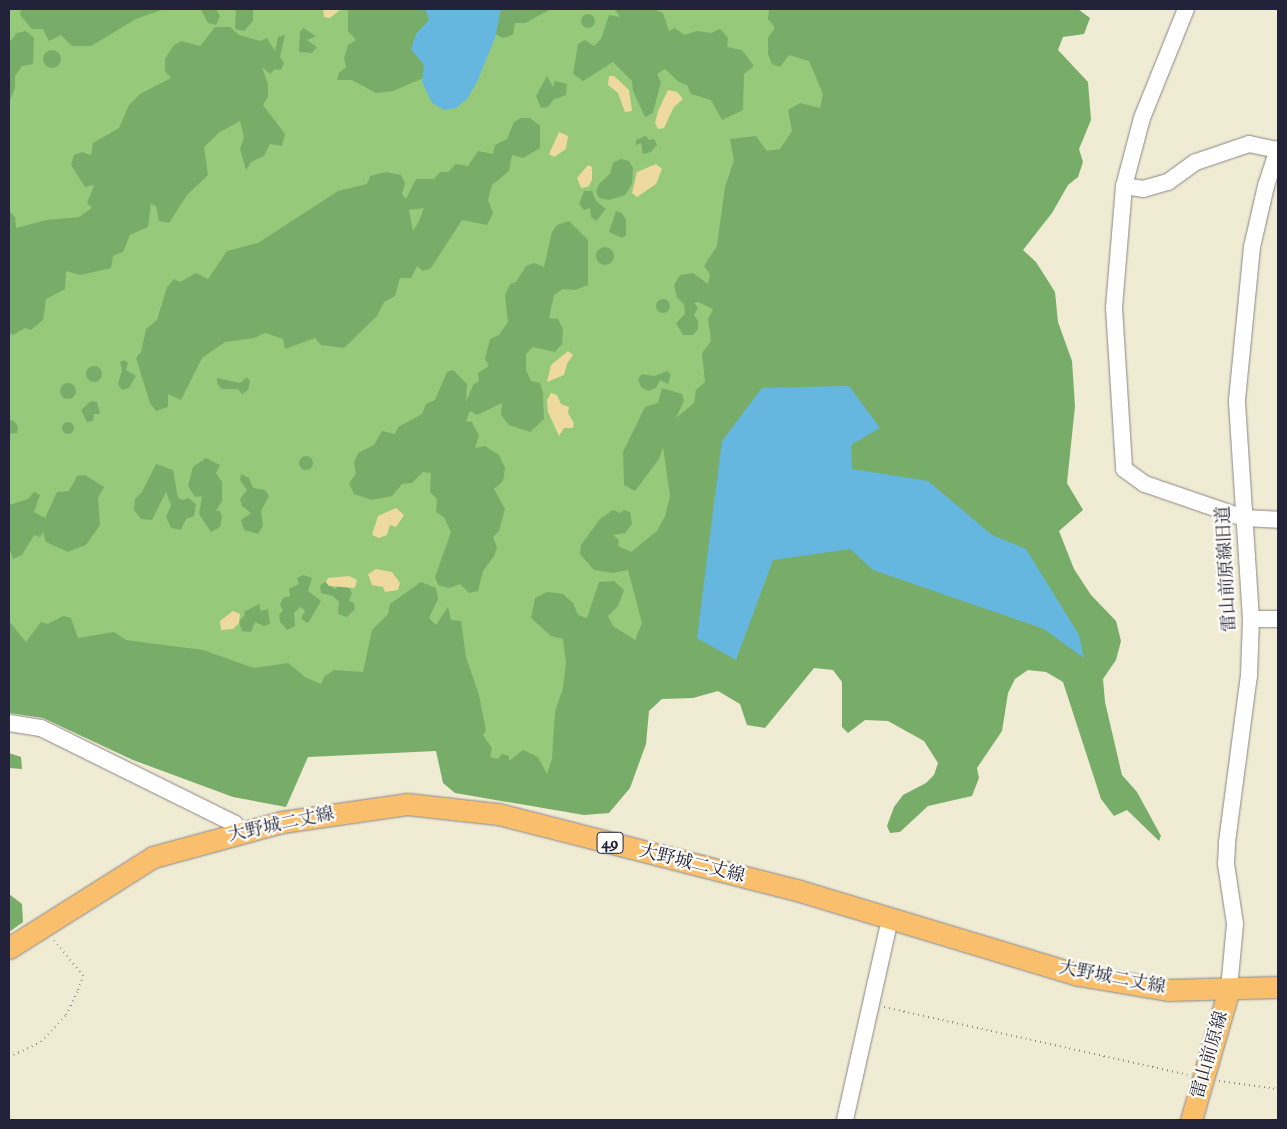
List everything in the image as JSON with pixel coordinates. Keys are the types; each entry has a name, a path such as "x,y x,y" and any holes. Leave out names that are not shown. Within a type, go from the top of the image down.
{"main road":[{"name":"大野城二丈線","path":"9,948 153,856 282,822 407,804 498,814 800,891 1079,976 1168,990 1278,986"},
{"name":"雷山前原線","path":"1191,1120 1205,1079 1228,988"}],"street":[{"path":"1186,9 1142,118 1124,186 1114,308 1124,469 1145,484 1244,518 1278,520"},
{"path":"1124,186 1143,189 1168,182 1196,162 1250,144 1278,150"},
{"name":"雷山前原線旧道","path":"1228,988 1236,924 1226,864 1227,842 1249,676 1251,619 1237,400 1242,326 1252,246 1278,150"},
{"path":"1251,619 1278,619"},
{"path":"9,723 41,728 235,824 238,833"},
{"path":"845,1120 890,918"}],"path":[{"path":"9,1057 41,1042 66,1015 83,976 44,926"},
{"path":"870,1003 1205,1079 1278,1089"}],"green space":[{"path":"9,9 880,9 669,647 581,784 441,745 283,759 9,688"},
{"path":"21,9 164,9 136,19 91,46 72,46 61,35 49,41 43,29 32,29 20,15"},
{"path":"201,9 216,9 220,16 216,25 208,23"},
{"path":"236,9 253,9 253,21 244,31 235,29"},
{"path":"348,9 432,9 425,56 426,77 393,91 376,93 352,80 337,80 339,73 346,67 344,58 348,45 356,40 348,31"},
{"path":"496,9 551,9 525,23 515,23 513,35 503,38 491,32"},
{"path":"615,9 656,10 663,13 669,31 675,28 684,35 697,31 711,33 720,29 728,38 727,47 742,50 754,66 744,74 743,110 722,120 711,100 691,94 687,85 679,82 665,69 657,74 661,82 653,113 645,117 633,91 632,81 613,62 583,81 573,74 578,44 585,40 594,46 601,39 609,15 620,17"},
{"path":"769,9 1078,9 1090,18 1084,34 1063,37 1058,50 1088,82 1091,120 1079,149 1083,162 1078,177 1068,185 1052,213 1023,250 1036,262 1055,292 1058,322 1072,361 1075,406 1067,483 1083,510 1059,531 1074,569 1091,595 1116,621 1121,641 1116,660 1103,679 1105,702 1122,775 1137,792 1161,836 1159,841 1127,810 1114,816 1101,799 1063,682 1046,672 1028,670 1015,679 1008,693 1002,731 977,768 979,778 972,796 928,806 900,832 890,833 887,826 894,807 903,795 926,783 934,775 938,763 924,741 888,721 865,720 848,733 842,727 842,682 833,670 814,668 765,728 747,725 740,704 718,691 693,698 662,699 649,711 646,744 630,788 609,813 584,815 455,793 443,783 436,751 308,757 286,807 233,797 133,760 43,718 9,713 9,621 26,642 41,622 48,624 63,616 71,618 78,638 114,632 126,640 203,650 254,668 288,663 305,677 321,684 324,677 334,670 363,672 372,630 388,614 390,604 421,582 436,588 438,599 429,618 436,625 448,607 451,620 461,621 466,657 479,695 486,731 483,735 492,748 490,757 498,759 502,754 509,756 509,761 523,750 538,757 547,774 552,759 555,712 563,688 566,663 563,639 551,636 531,618 535,598 547,592 563,594 573,603 578,615 587,618 599,582 614,581 624,590 618,606 608,616 613,626 635,640 642,623 628,570 613,573 594,570 580,554 581,545 600,519 613,510 620,513 624,510 630,512 632,524 625,533 613,535 619,540 618,546 631,552 657,531 665,516 670,496 663,447 659,459 635,491 624,485 623,452 645,407 658,403 662,388 682,394 684,401 676,418 694,403 696,390 705,382 702,353 711,341 708,319 713,309 698,302 694,303 698,308 694,315 698,321 698,329 693,335 683,335 676,323 685,314 684,304 677,298 674,285 680,275 693,273 708,284 710,274 704,266 717,246 725,187 734,160 730,139 756,136 767,151 780,149 792,131 788,110 800,103 820,108 823,94 809,61 789,55 780,67 772,64 768,54 768,38 775,28 768,19"},
{"path":"585,14 591,14 595,21 591,28 585,28 581,24 581,18"},
{"path":"215,27 230,27 239,35 260,41 267,38 275,51 278,37 285,35 280,57 284,63 281,70 275,69 270,74 262,67 268,84 268,97 263,105 285,134 282,146 270,144 264,156 251,162 246,170 240,149 244,137 240,121 220,132 204,147 208,175 187,195 169,223 159,221 156,206 151,204 148,227 130,235 123,252 113,256 111,268 81,275 66,271 65,289 46,299 43,320 31,330 25,328 13,335 9,333 9,211 15,217 16,228 46,220 79,217 92,208 87,203 94,185 85,187 71,165 74,155 82,152 91,155 93,143 119,128 129,105 140,94 171,78 165,71 165,59 173,46 181,41 200,46"},
{"path":"303,28 316,36 307,40 317,47 312,53 299,52 300,31"},
{"path":"26,31 34,38 33,64 22,66 15,76 15,88 9,103 9,43 17,33"},
{"path":"48,50 56,50 61,55 59,66 48,68 43,63 43,55"},
{"path":"547,76 553,87 555,81 567,84 566,95 553,100 548,107 541,108 536,96"},
{"path":"521,118 530,118 540,126 540,148 523,158 512,155 509,171 492,185 488,200 493,213 487,225 462,220 431,268 423,271 417,266 411,278 400,278 395,296 384,302 377,316 344,348 321,345 315,338 285,349 283,339 265,333 254,338 225,342 202,358 181,400 168,394 168,407 156,411 150,403 136,358 141,352 146,329 157,320 167,287 174,279 180,282 196,273 208,279 227,251 258,243 338,191 367,184 370,176 386,172 401,175 405,183 402,194 406,199 416,179 434,179 440,172 448,172 456,164 468,166 478,151 493,154 495,145 507,139 514,122","holes":["424,208 413,231 409,210"]},
{"path":"646,136 649,140 654,139 657,145 651,152 643,154 641,143 636,145 636,140"},
{"path":"621,159 629,161 633,168 632,184 625,195 609,200 599,198 596,192 599,184 610,174 613,163"},
{"path":"584,191 592,191 596,201 606,209 596,221 591,217 590,208 584,210 579,204"},
{"path":"616,211 622,213 626,220 626,235 622,238 609,232"},
{"path":"569,221 588,240 588,285 575,290 563,289 554,295 549,318 558,319 563,329 562,344 555,352 533,347 526,354 526,370 531,381 540,383 543,393 544,419 530,432 509,425 501,415 502,403 477,415 470,411 466,421 472,422 479,436 475,448 485,446 499,455 505,468 503,481 494,489 505,509 499,531 493,537 497,547 494,556 483,571 478,591 469,593 460,584 449,588 438,585 435,577 451,532 444,517 436,512 437,499 430,492 431,473 423,472 412,483 402,484 392,496 372,500 354,494 349,483 356,474 354,463 358,453 374,445 382,431 395,434 398,427 422,414 426,404 435,400 447,372 453,370 467,384 466,402 473,385 479,381 478,373 489,366 485,359 490,339 499,335 508,322 505,295 510,284 516,282 526,266 534,263 544,267 552,232 557,225"},
{"path":"605,247 611,250 614,256 611,262 605,265 599,262 596,256 599,250"},
{"path":"663,299 668,301 670,306 668,311 663,313 658,311 656,306 658,301"},
{"path":"124,360 128,363 126,370 136,376 129,388 122,390 118,384 122,370 120,362"},
{"path":"94,366 100,368 102,374 100,380 94,382 88,380 86,374 88,368"},
{"path":"667,371 671,375 668,384 660,380 656,388 648,391 641,387 638,379 642,374 654,376"},
{"path":"247,377 250,381 248,390 242,394 238,389 222,389 217,383 217,378 240,383"},
{"path":"68,383 74,385 76,391 74,397 68,399 62,397 60,391 62,385"},
{"path":"91,401 97,402 100,414 94,414 93,421 87,422 81,410"},
{"path":"9,420 14,421 18,427 17,433 9,434"},
{"path":"66,422 70,422 74,428 70,434 66,434 62,430 62,426"},
{"path":"306,456 311,458 313,463 311,468 306,470 301,468 299,463 301,458"},
{"path":"206,458 220,465 216,473 222,482 222,501 216,511 220,511 222,517 220,527 211,532 199,514 202,496 195,497 188,486 193,467"},
{"path":"156,464 173,470 178,498 183,500 188,498 196,504 194,516 186,519 181,530 171,528 166,517 171,505 166,492 152,520 141,519 134,510 135,499 142,492"},
{"path":"241,474 249,478 253,488 265,490 269,496 261,511 263,526 258,534 244,530 241,520 251,513 242,506 240,499 247,490 240,480"},
{"path":"85,475 104,487 98,498 100,525 86,545 68,552 46,542 43,532 40,537 34,535 22,555 13,559 10,550 9,553 9,505 28,499 34,492 40,495 34,512 45,518 57,492 69,491 77,476"},
{"path":"303,575 312,578 308,591 321,601 308,623 301,619 305,610 300,607 294,613 295,626 287,630 280,622 279,615 283,610 280,605 283,598 290,596 289,589 299,584 297,578"},
{"path":"325,582 335,589 338,585 349,588 352,593 349,601 354,603 355,609 347,617 338,614 339,602 333,596 321,593 320,586"},
{"path":"259,604 261,611 268,609 270,624 264,626 255,622 251,632 242,631 239,621 245,615 244,612"},
{"path":"9,753 21,757 22,769 9,768"},
{"path":"9,894 22,904 23,922 9,932"}],"sand":[{"path":"323,9 341,9 330,18 324,17"},
{"path":"609,76 614,76 629,90 632,111 625,112 618,93 608,85"},
{"path":"668,90 677,92 683,99 674,107 664,128 658,129 655,123 658,111"},
{"path":"559,132 568,136 566,149 554,157 549,154"},
{"path":"656,164 662,169 656,184 637,197 632,193 637,172"},
{"path":"588,165 592,167 592,180 588,187 581,188 577,178"},
{"path":"568,351 573,355 567,364 564,375 547,382 551,365"},
{"path":"551,393 557,395 561,404 569,407 568,413 574,423 573,428 564,428 559,436 548,412 547,400"},
{"path":"396,508 404,515 396,527 390,525 387,535 379,538 372,535 378,516"},
{"path":"376,569 392,572 400,583 398,590 385,592 383,587 372,585 368,574"},
{"path":"349,576 357,580 355,588 329,586 326,582 328,578"},
{"path":"233,611 240,614 239,623 233,629 221,630 220,621"}],"water":[{"path":"425,9 501,9 495,38 477,82 467,99 456,108 444,110 432,103 422,82 424,65 411,49 416,34 429,20"},
{"path":"849,386 880,428 851,445 852,469 928,481 992,535 1026,549 1079,635 1084,658 1044,629 873,570 850,549 773,560 736,660 697,638 722,441 762,388"}]}
